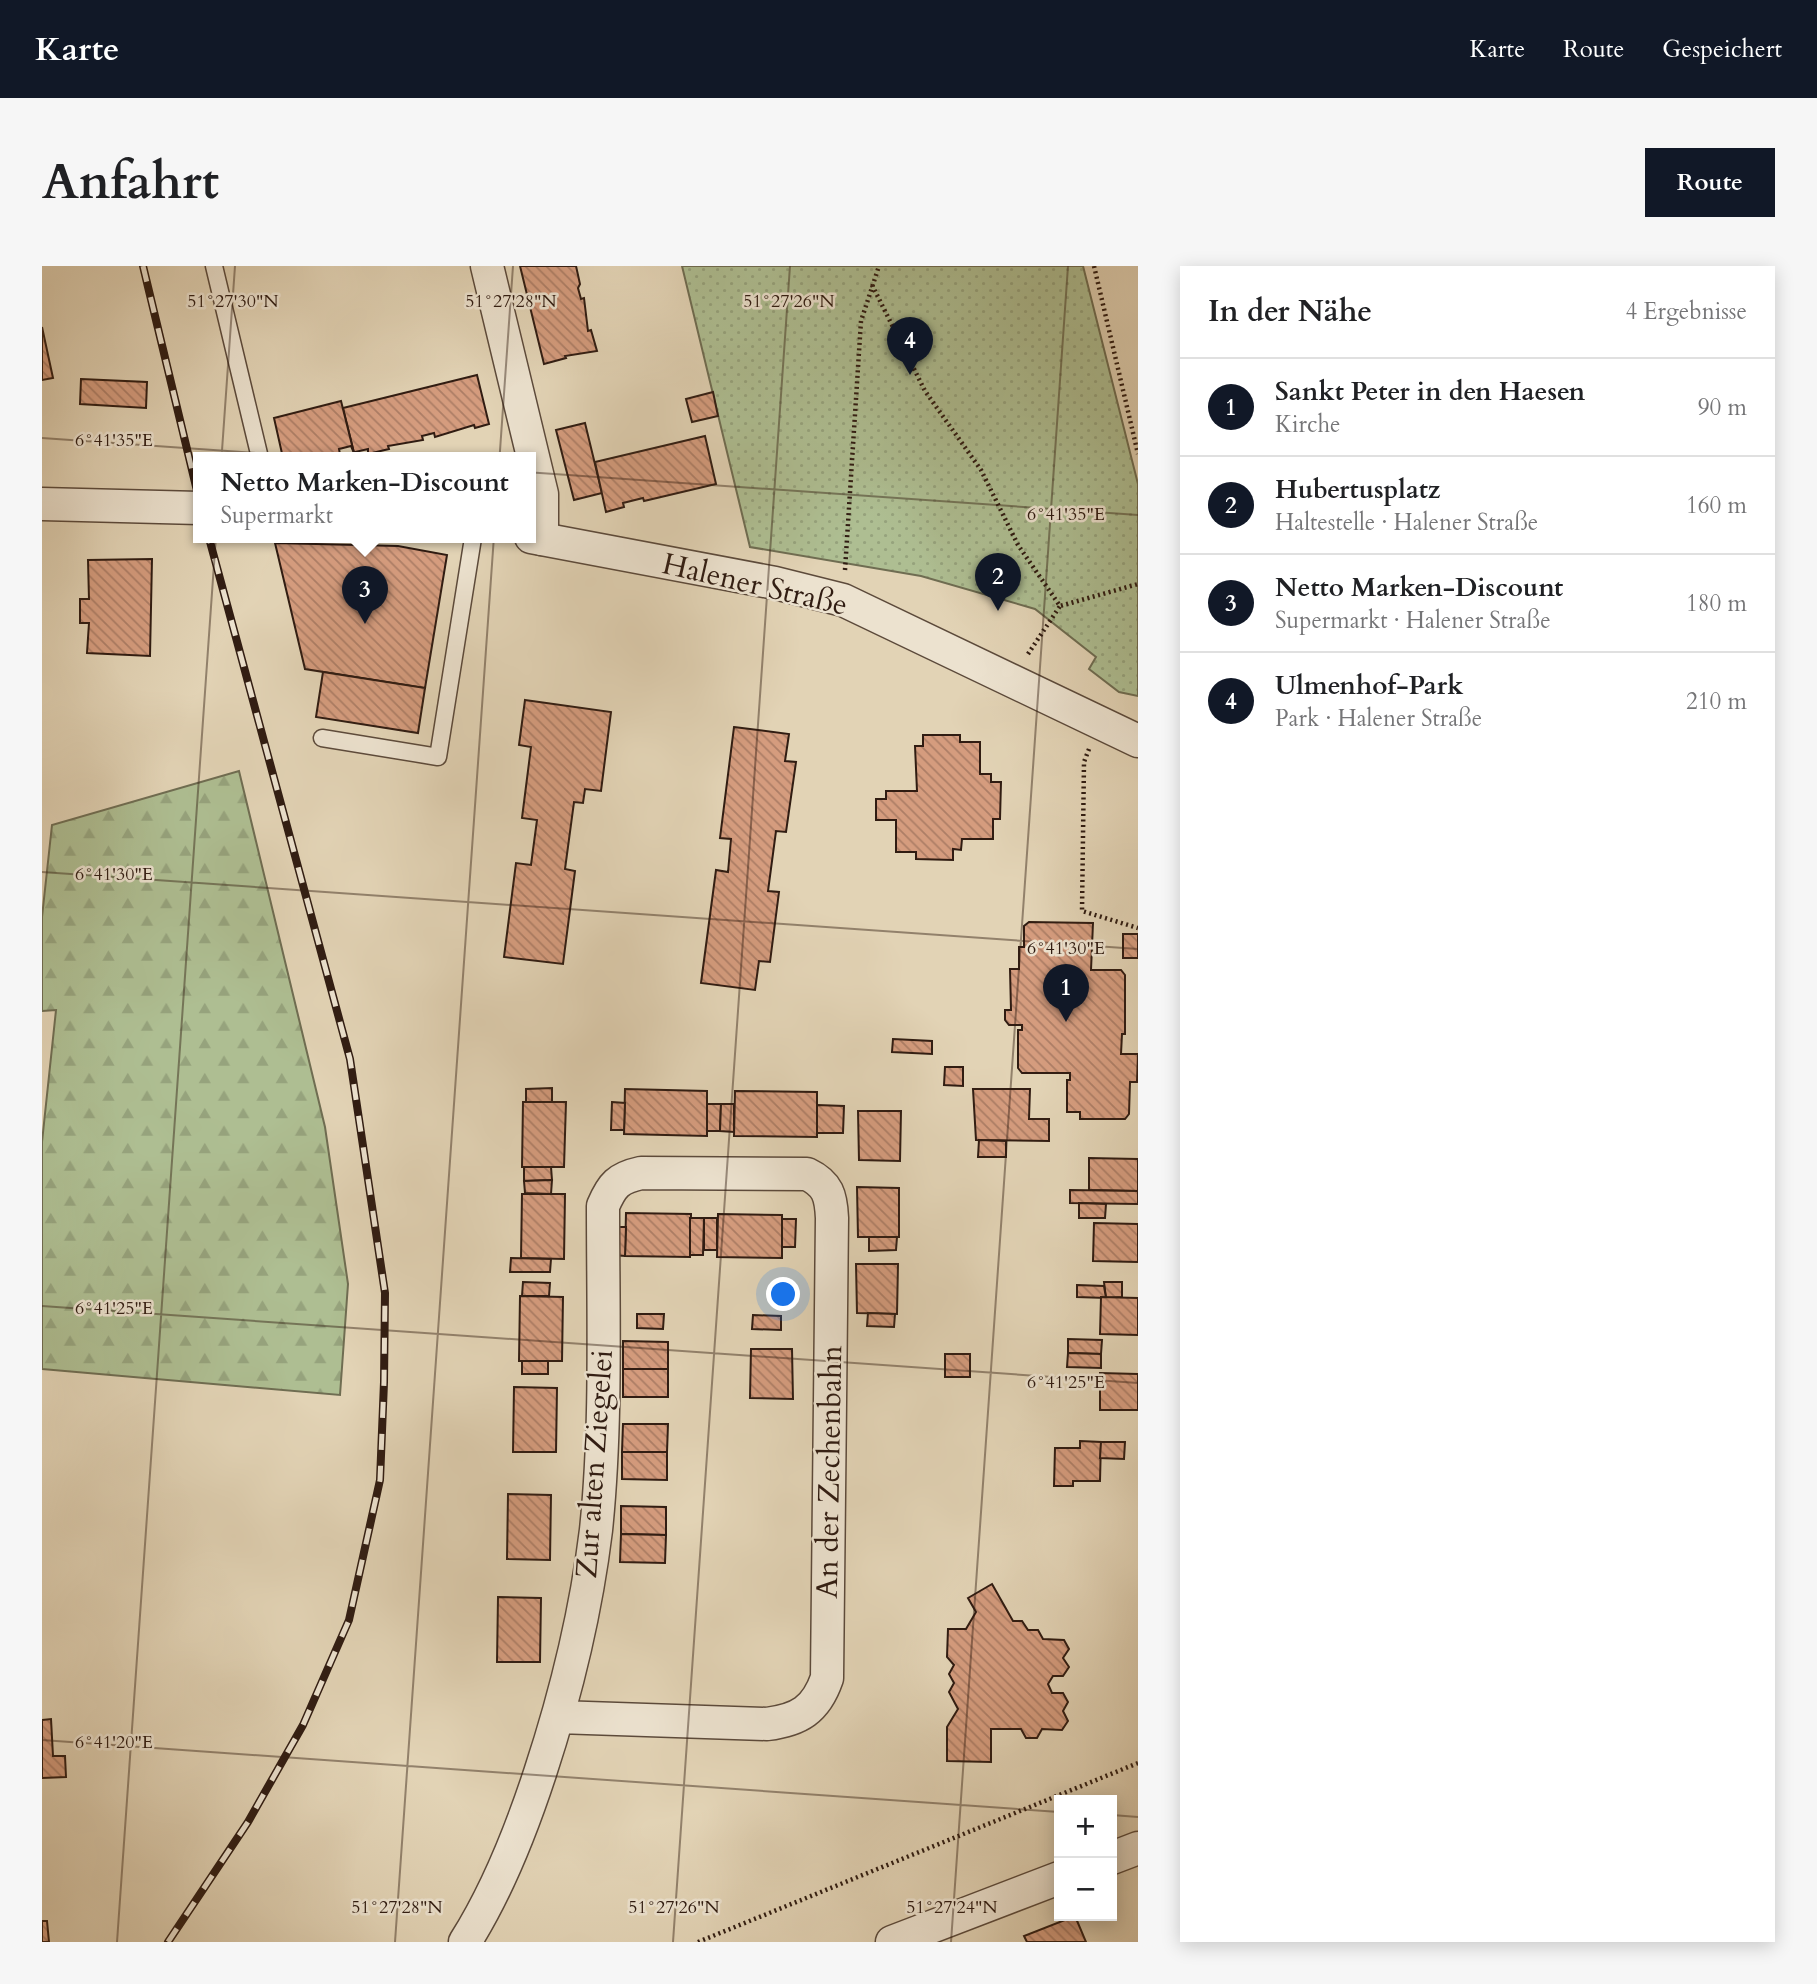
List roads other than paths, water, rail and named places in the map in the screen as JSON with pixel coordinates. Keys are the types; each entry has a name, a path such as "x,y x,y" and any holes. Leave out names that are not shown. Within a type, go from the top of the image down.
{"street":[{"path":"487,266 532,452"},
{"path":"536,469 542,494 537,538"},
{"path":"42,504 193,508"},
{"name":"Halener Straße","path":"537,538 775,583 843,600 1012,678 1138,741"},
{"name":"An der Zechenbahn","path":"558,1717 767,1724 788,1721 807,1712 820,1698 827,1678 831,1199 822,1182 807,1174 641,1173 620,1178"},
{"name":"Zur alten Ziegelei","path":"465,1942 479,1920 522,1825 558,1717 582,1617 596,1529 603,1206 611,1187 620,1178"},
{"path":"1117,1856 1138,1848"},
{"path":"892,1942 1054,1880"}],"lane":[{"path":"214,266 259,452"},
{"path":"322,738 438,757 471,543"}],"railway":[{"path":"143,266 193,474"},
{"path":"168,1942 248,1822 303,1725 349,1620 380,1480 384,1382 385,1293 350,1059 210,543"}],"place":[{"name":"Ulmenhof-Park","path":"910,375"},
{"name":"Hubertusplatz","path":"998,611"},
{"name":"Netto Marken-Discount","path":"365,624"},
{"name":"Sankt Peter in den Haesen","path":"1066,1022"}]}
